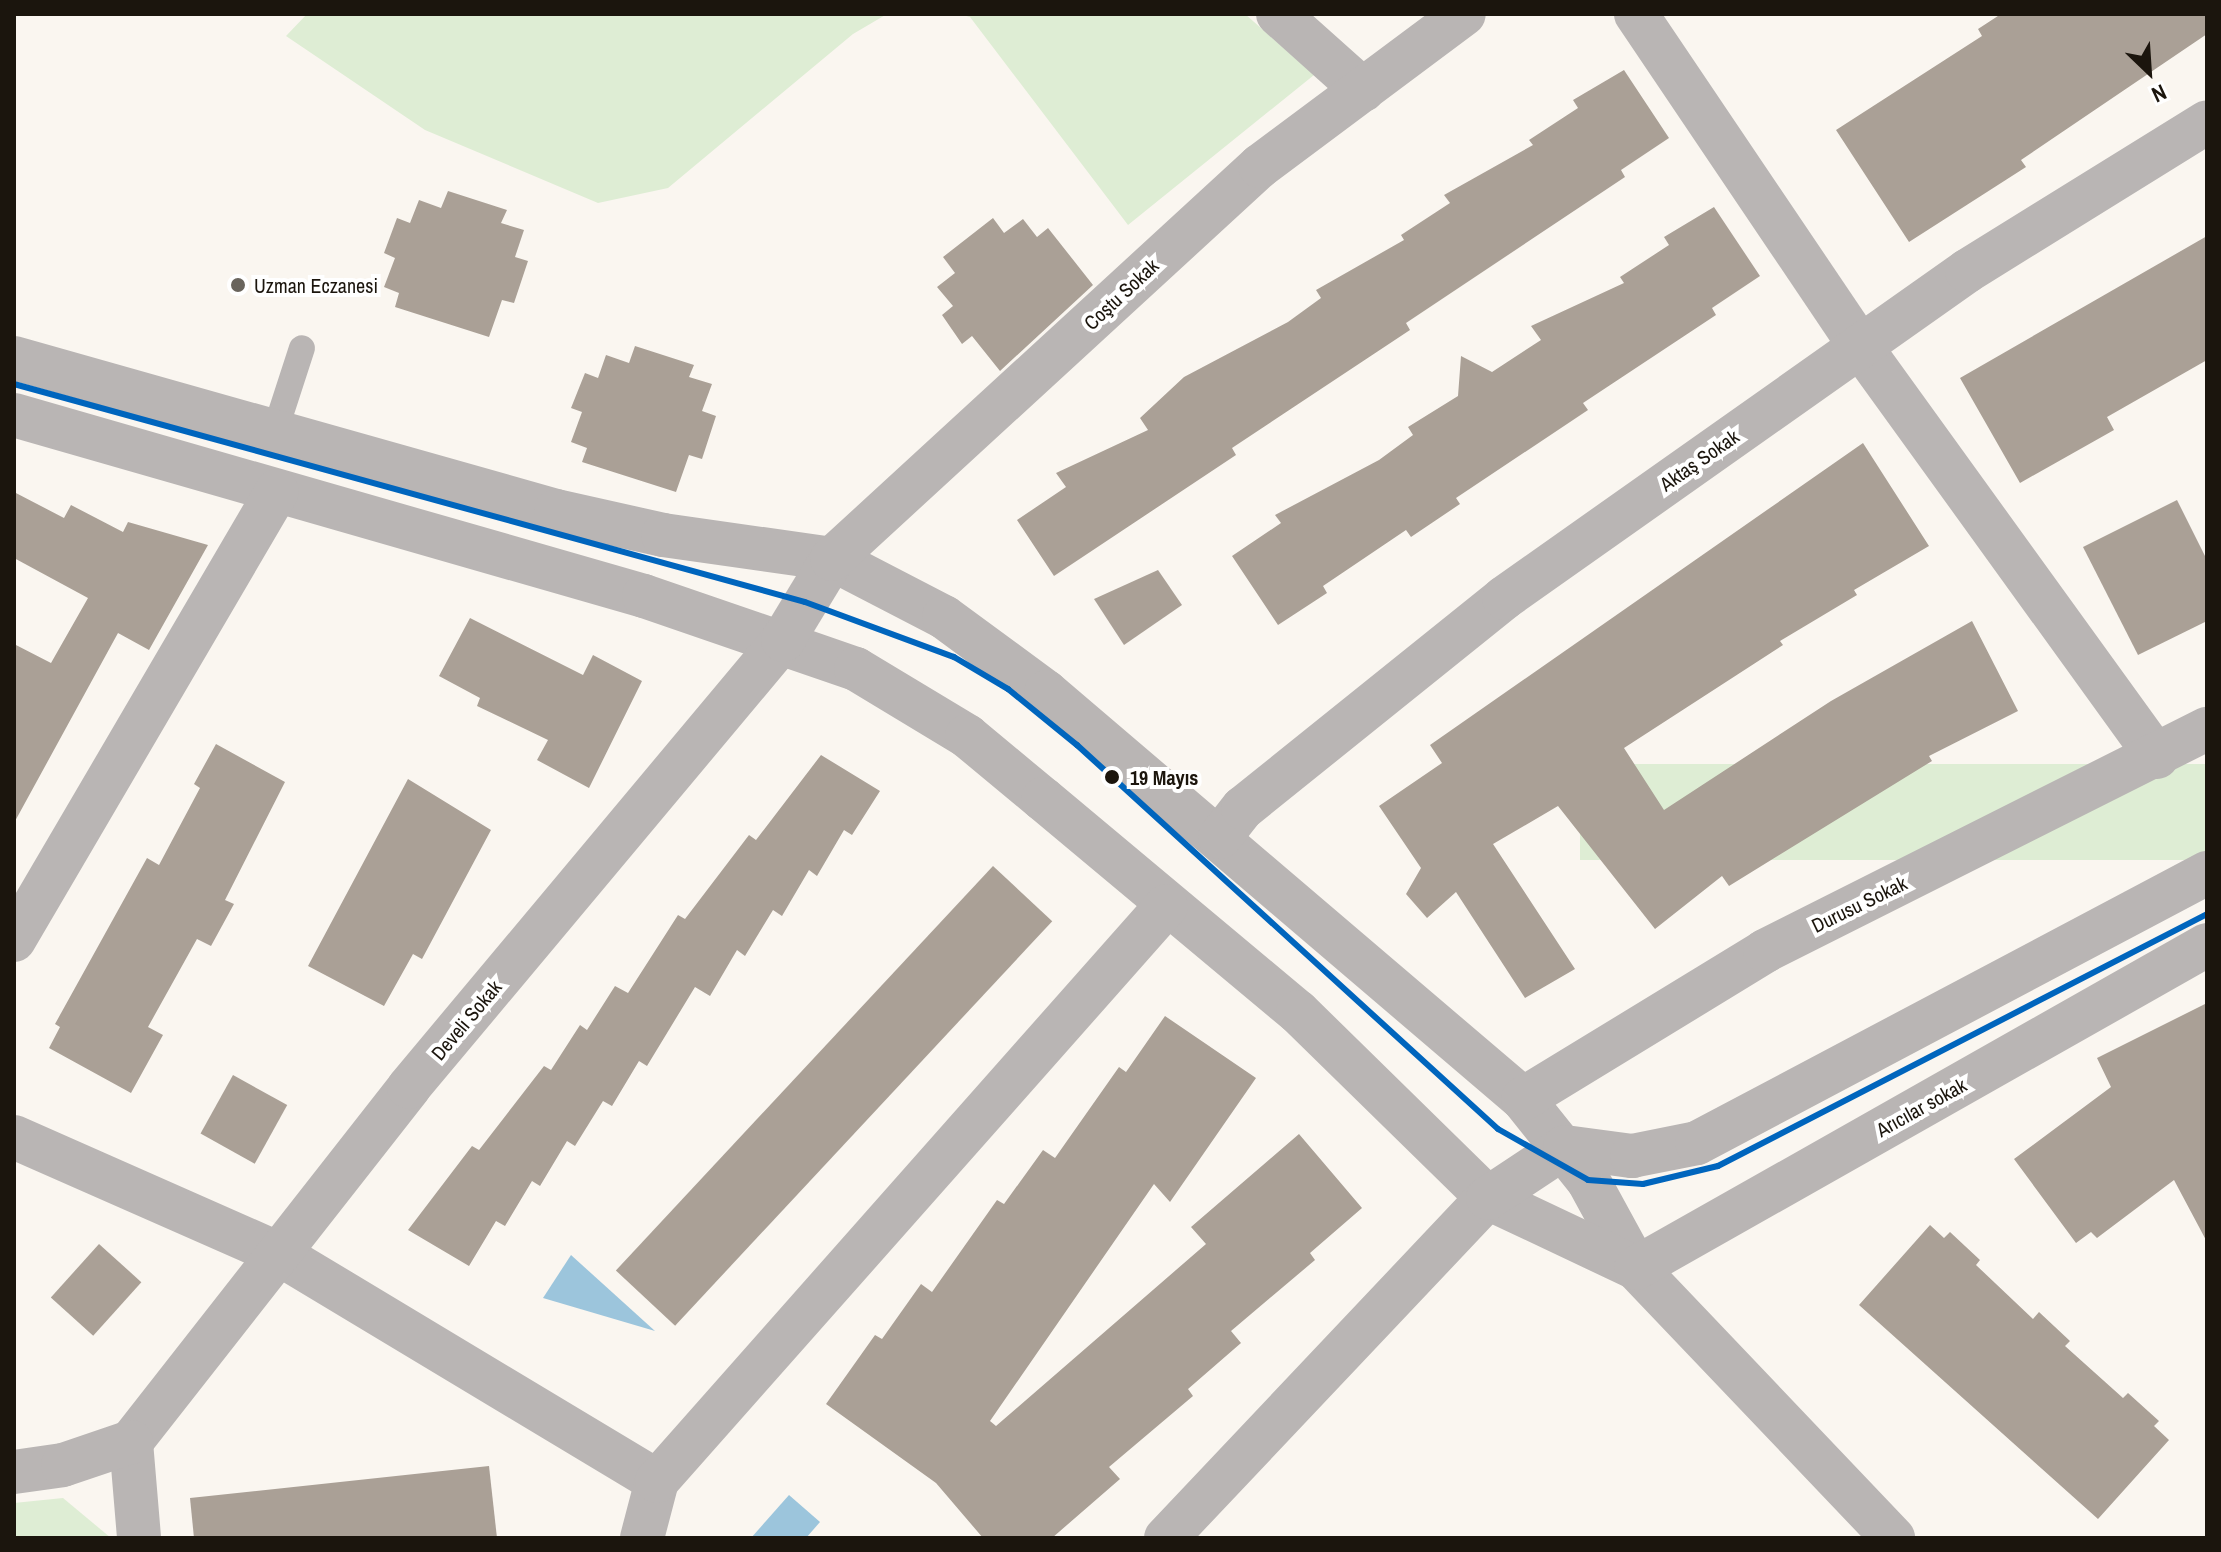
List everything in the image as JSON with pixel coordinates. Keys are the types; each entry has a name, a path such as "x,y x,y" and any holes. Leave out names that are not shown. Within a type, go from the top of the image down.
{"street":[{"path":"1278,14 1363,90"},
{"name":"Coştu Sokak","path":"805,602 832,559 1260,166 1464,14"},
{"path":"1636,14 1860,346 2157,757"},
{"name":"Aktaş Sokak","path":"1220,837 1243,808 1504,598 1967,271 2207,122"},
{"path":"14,358 663,535 832,559 944,617 1046,692 1220,837 1523,1099 1565,1147 1636,1268 1893,1538"},
{"path":"14,415 783,640 856,669 967,736 1166,906 1298,1012 1488,1198 1636,1268"},
{"path":"14,940 277,491"},
{"name":"Develi Sokak","path":"131,1442 409,1087 783,640 805,602"},
{"name":"Durusu Sokak","path":"1523,1099 1765,951 2157,757 2207,729"},
{"path":"1166,1538 1488,1198 1565,1147 1632,1156 1697,1143 2207,873"},
{"path":"642,1538 657,1481 1166,906"},
{"name":"Arıcılar sokak","path":"1636,1268 2207,945"},
{"path":"14,1137 279,1254 657,1481"},
{"path":"14,1472 63,1465 131,1442 139,1538"}],"lane":[{"path":"275,431 302,348"}],"green space":[{"path":"307,14 887,14 853,34 668,188 598,203 425,130 286,36"},
{"path":"959,14 1245,14 1314,75 1128,225 970,17"},
{"path":"1580,764 2207,764 2207,860 1580,860"},
{"path":"63,1498 111,1538 14,1538 14,1503"}],"water":[{"path":"571,1255 655,1331 543,1298"},
{"path":"789,1495 820,1522 806,1538 751,1538"}],"building":[{"path":"2001,14 2207,14 2207,34 2021,160 2026,167 1909,242 1836,130 1982,36 1978,29"},
{"path":"1624,70 1669,138 1621,170 1625,177 1406,323 1410,330 1232,448 1236,455 1054,576 1017,520 1066,487 1056,473 1148,430 1140,418 1184,377 1288,322 1321,298 1316,290 1404,240 1401,235 1450,203 1444,195 1533,145 1529,140 1578,108 1573,100"},
{"path":"448,191 507,210 501,223 524,230 515,257 528,261 514,303 502,300 489,337 395,307 399,293 384,287 395,258 384,253 397,218 410,223 419,200 441,208"},
{"path":"1714,207 1760,276 1712,308 1716,315 1583,403 1588,410 1456,498 1460,504 1411,537 1406,530 1323,586 1327,593 1278,625 1232,556 1281,523 1275,515 1379,460 1413,435 1408,427 1458,396 1461,356 1492,372 1541,340 1531,326 1624,283 1620,277 1669,245 1664,237"},
{"path":"993,218 1004,233 1023,219 1037,237 1048,228 1093,285 1000,371 972,336 962,344 942,315 953,306 937,287 955,273 943,257"},
{"path":"2207,236 2207,360 2107,417 2114,430 2020,483 1960,378"},
{"path":"635,346 694,365 689,377 712,384 702,411 716,416 702,459 689,455 676,492 582,462 587,448 571,442 582,412 571,408 585,373 598,378 606,355 629,363"},
{"path":"1863,443 1929,546 1854,590 1857,595 1780,641 1783,645 1624,748 1664,810 1831,701 1972,621 2018,711 1929,756 1932,761 1729,886 1722,876 1655,929 1558,806 1493,844 1575,969 1525,998 1456,892 1427,918 1406,894 1421,868 1379,806 1442,763 1430,745"},
{"path":"14,492 64,518 71,505 123,532 128,522 208,545 149,650 118,633 14,823 14,644 51,663 88,598 14,558"},
{"path":"2177,500 2207,560 2207,621 2138,655 2083,547"},
{"path":"1158,570 1182,605 1124,645 1094,599"},
{"path":"470,618 583,675 593,655 642,681 589,788 537,760 548,740 477,706 480,698 439,676"},
{"path":"216,744 285,782 225,900 234,904 211,946 197,939 148,1027 163,1035 131,1093 49,1048 60,1027 55,1024 147,858 159,865 200,788 194,784"},
{"path":"821,755 880,791 852,835 844,830 817,876 809,870 782,916 773,910 745,956 737,950 710,996 695,987 647,1066 639,1061 612,1106 603,1101 575,1146 567,1141 540,1186 532,1181 505,1226 496,1221 469,1266 408,1230 472,1146 479,1150 544,1066 551,1070 580,1025 587,1030 615,986 628,993 678,915 685,919 749,835 756,840"},
{"path":"408,779 491,830 422,959 413,954 384,1006 308,966"},
{"path":"993,866 1052,921 675,1326 616,1270"},
{"path":"2207,1003 2207,1242 2174,1180 2097,1238 2091,1232 2076,1243 2014,1159 2111,1087 2097,1058"},
{"path":"1165,1016 1256,1078 1170,1202 1154,1184 990,1421 996,1426 1206,1244 1191,1227 1299,1134 1362,1208 1310,1253 1315,1260 1231,1331 1241,1343 1188,1389 1193,1396 1109,1467 1120,1479 1052,1538 983,1538 936,1483 826,1404 875,1335 882,1339 921,1284 932,1292 997,1200 1004,1204 1043,1150 1055,1158 1119,1067 1126,1072"},
{"path":"233,1075 287,1105 255,1164 201,1134"},
{"path":"1930,1225 1944,1238 1950,1232 1980,1260 1976,1265 2033,1319 2039,1312 2070,1341 2065,1346 2123,1398 2128,1393 2159,1421 2154,1426 2169,1440 2098,1519 1859,1305"},
{"path":"99,1244 141,1282 93,1336 51,1298"},
{"path":"489,1466 497,1538 194,1538 190,1498"}],"transit line":[{"path":"14,384 805,602 954,657 1008,689 1077,745 1498,1129 1588,1180 1643,1184 1718,1166 2207,914"}],"place":[{"name":"Uzman Eczanesi","path":"238,285"},
{"name":"19 Mayıs","path":"1112,777"}]}
